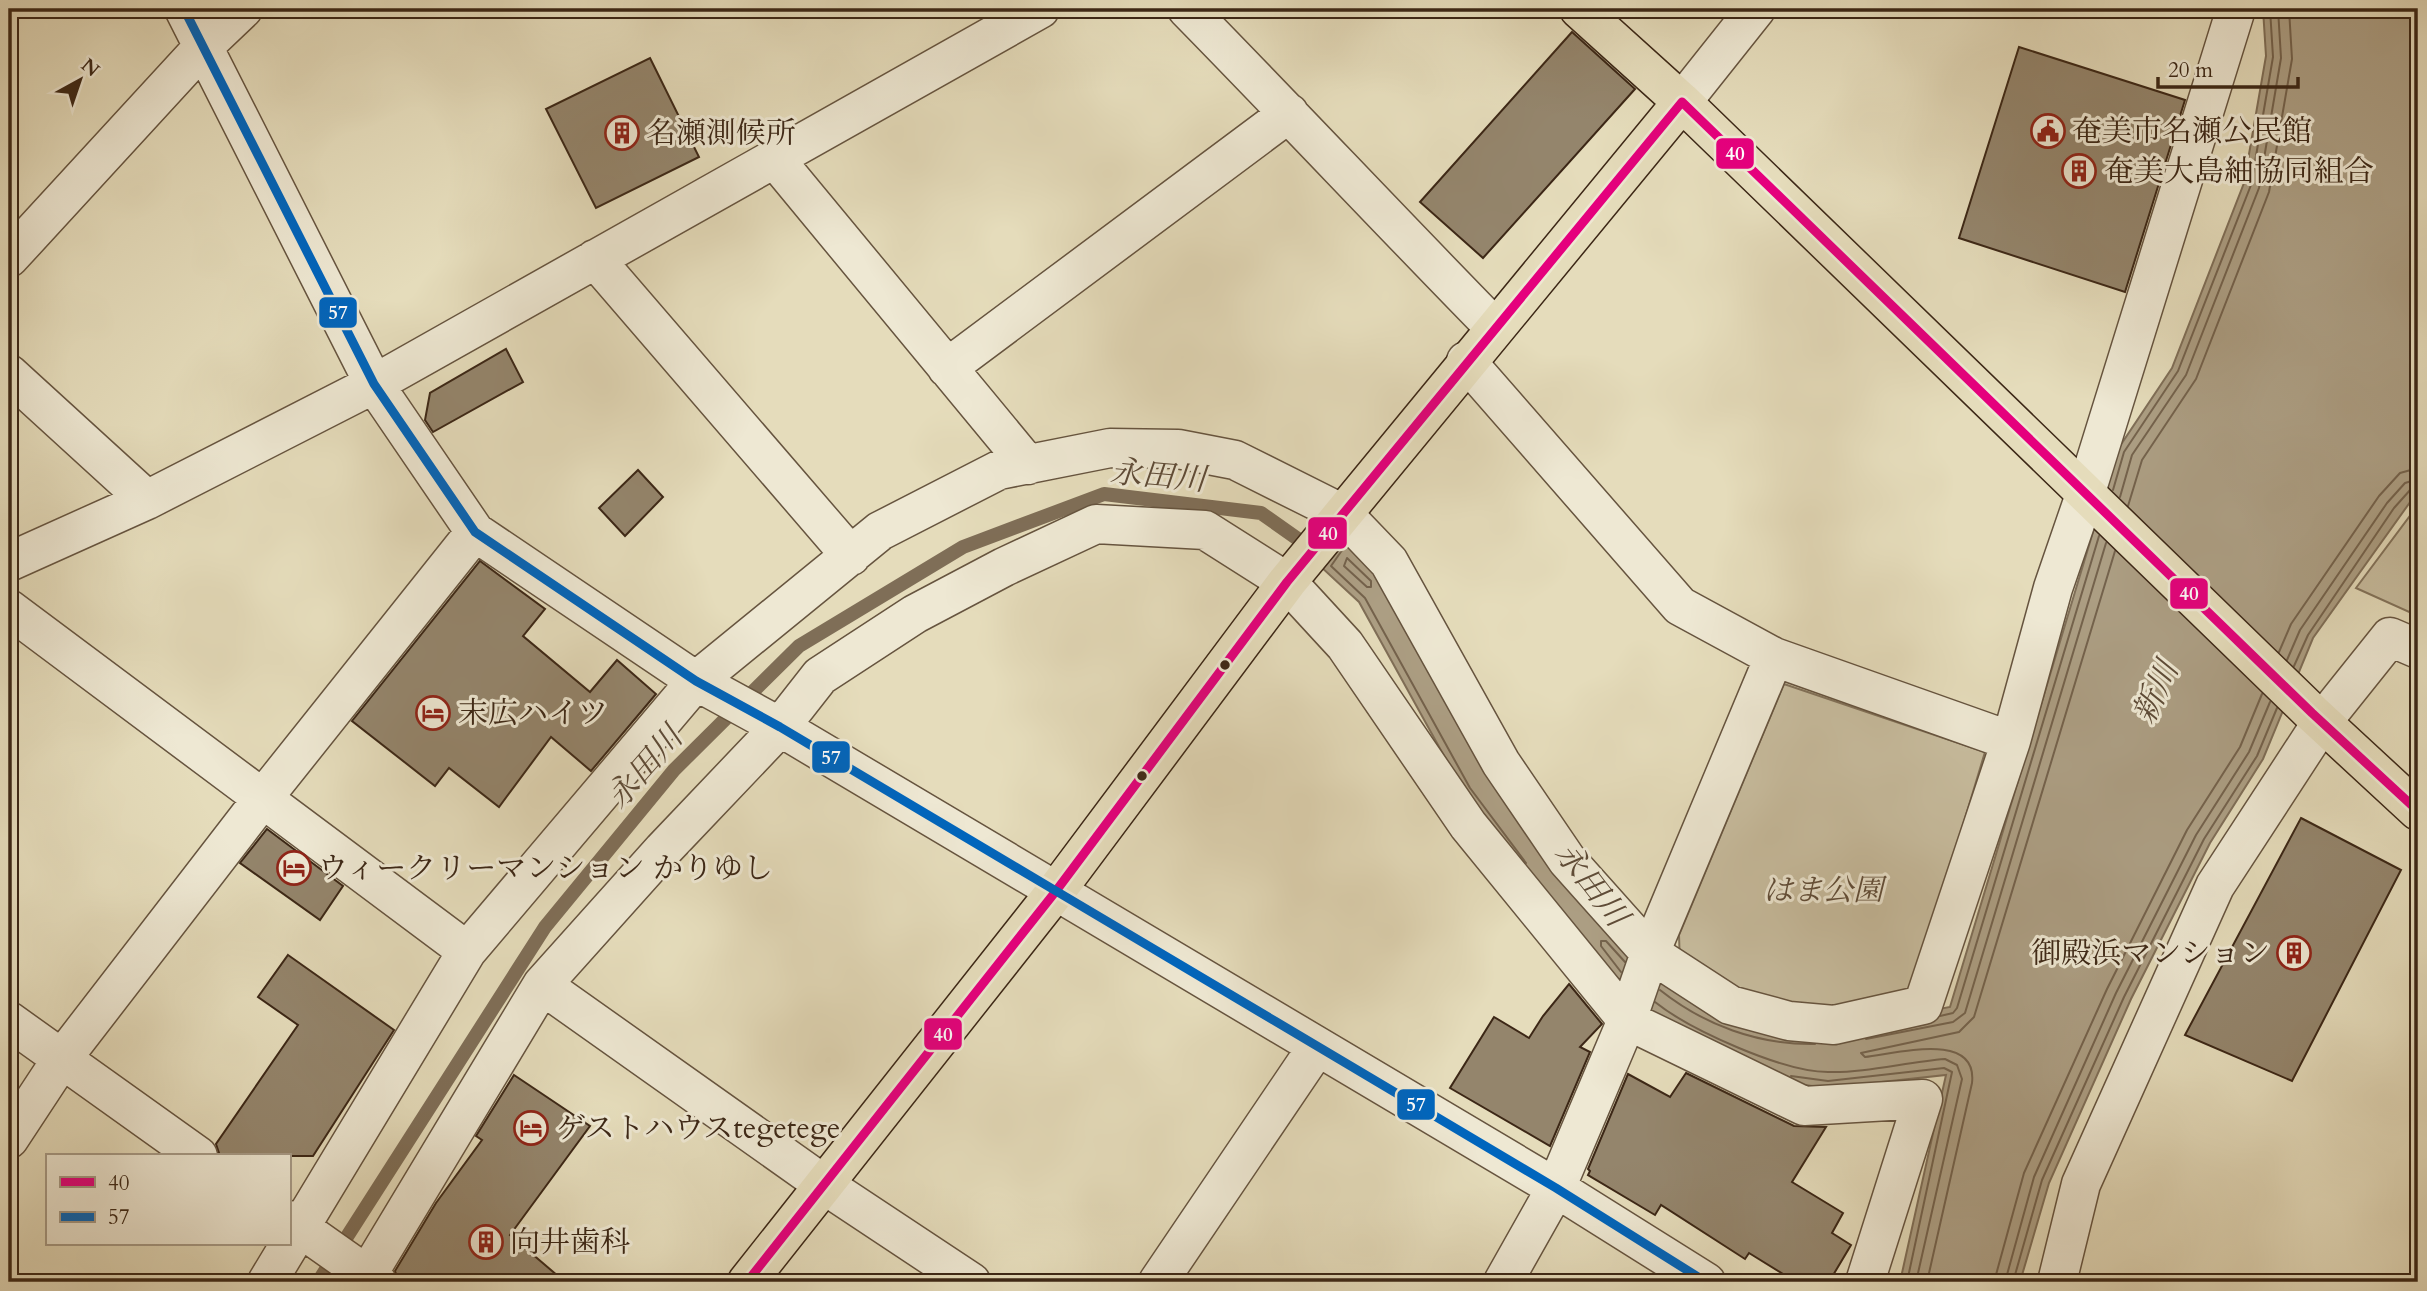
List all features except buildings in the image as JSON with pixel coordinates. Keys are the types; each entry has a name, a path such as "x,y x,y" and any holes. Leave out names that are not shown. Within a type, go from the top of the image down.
{"main road":[{"path":"1579,9 1682,102 2317,718 2418,811"},
{"path":"747,1282 1056,891 1287,582 1466,361 1682,102"}],"street":[{"path":"184,9 374,384 475,532 696,681 780,727 1556,1188 1706,1282"},
{"path":"9,258 202,48 243,9"},
{"path":"9,562 147,500 374,384 1040,9"},
{"path":"1187,9 1289,113 1397,230 1494,327"},
{"path":"1682,102 1756,9"},
{"path":"1865,1282 1923,1099 1804,1106 1627,1020 1468,825 1345,645 1287,582 1205,530 1096,524 1004,567 915,614 820,676 780,727 663,850 542,985 369,1280 294,1224 467,950 696,681 892,525 999,470 1110,448 1178,449 1235,460 1343,514 1389,562 1501,763 1567,860 1650,953 1730,1005 1789,1021 1833,1025 1923,1005 2011,741 2053,588 2092,498 2236,9"},
{"path":"947,368 1289,113"},
{"path":"775,159 1028,465"},
{"path":"595,259 851,556"},
{"path":"1466,361 1680,606 1774,657 2011,741"},
{"path":"9,374 147,500"},
{"path":"9,1139 61,1060 263,798 475,532"},
{"path":"9,609 467,950"},
{"path":"2057,1282 2081,1184 2203,912 2228,864 2317,718 2390,637 2418,649"},
{"path":"1503,1282 1556,1188 1627,1020 1650,953 1774,657"},
{"path":"542,985 823,1184 971,1282"},
{"path":"9,1021 195,1154"},
{"path":"1158,1282 1317,1047"},
{"path":"267,1282 284,1246"}],"green space":[{"path":"2418,505 2418,616 2356,588"},
{"name":"はま公園","path":"1784,684 1985,752 1914,988 1841,1012 1738,996 1680,965 1679,935"}],"water":[{"name":"新川","path":"2263,9 2418,9 2418,491 2313,638 2263,759 2210,843 2131,999 2049,1183 2020,1282 1900,1282 1946,1075 1827,1088 1783,1082 1617,993 1464,792 1359,602 1320,566 1347,532 1632,947 1840,1028 1950,1007 2118,449 2172,368 2244,183 2266,56"}],"waterway":[{"name":"永田川","path":"318,1282 545,927 674,770 799,646 963,547 1104,494 1261,513 1312,549"}],"transit line":[{"name":"57","path":"184,9 374,384 475,532 696,681 780,727 1556,1188 1706,1282"},
{"name":"40","path":"747,1282 1056,891 1287,582 1682,102 2312,713 2418,811"}],"place":[{"name":"奄美市名瀬公民館","path":"2048,131"},
{"name":"名瀬測候所","path":"622,133"},
{"name":"奄美大島紬協同組合","path":"2079,171"},
{"name":"末広ハイツ","path":"433,713"},
{"name":"ウィークリーマンション かりゆし","path":"294,868"},
{"name":"御殿浜マンション","path":"2294,953"},
{"name":"ゲストハウスtegetege","path":"531,1128"},
{"name":"向井歯科","path":"486,1242"}]}
